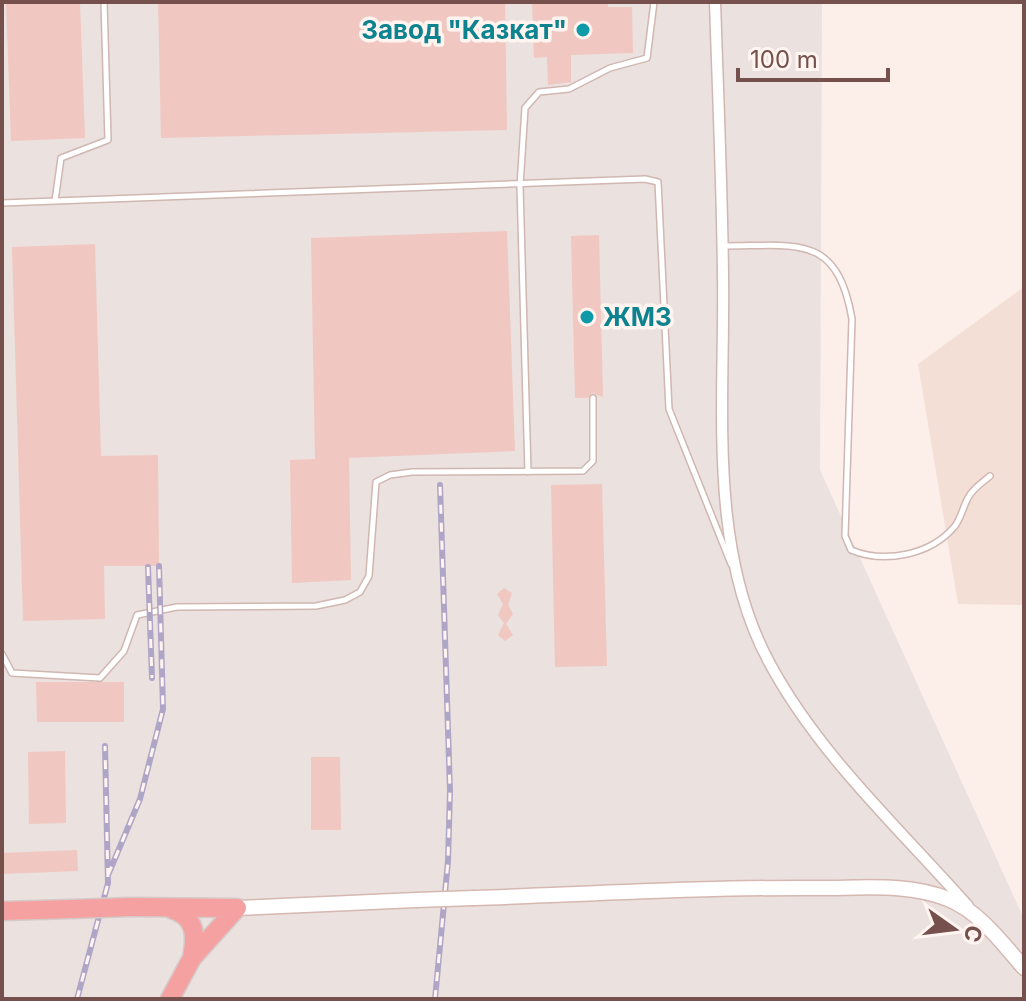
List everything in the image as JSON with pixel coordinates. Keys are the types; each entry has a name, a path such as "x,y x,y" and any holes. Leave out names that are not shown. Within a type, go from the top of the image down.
{"highway":[{"path":"8,911 130,907 237,908"},
{"path":"165,908 187,917 194,928 192,958"},
{"path":"170,999 192,958 237,908"}],"main road":[{"path":"237,908 785,888 886,888 945,898 985,925 1020,964"}],"street":[{"path":"715,2 723,246 726,514 734,572 749,618 769,662 810,729 985,925"}],"lane":[{"path":"55,201 61,158 108,140 104,2"},
{"path":"528,472 520,186 525,108 539,92 569,89 610,68 647,58 654,2"},
{"path":"2,203 645,179 658,182 669,409 734,572"},
{"path":"723,246 791,246 822,254 838,272 847,292 852,319 845,536 851,550 871,556 923,550 943,538 957,524 969,495 990,476"},
{"path":"2,654 12,673 100,678 124,651 137,615 177,607 316,606 345,600 360,592 369,576 372,497 376,482 390,475 412,472 583,471 593,461 593,398"}],"shaded area":[{"path":"2,2 822,2 820,470 1024,919 1024,999 2,999"},
{"path":"1024,287 1024,605 958,604 918,364"}],"building":[{"path":"6,2 80,2 85,138 11,141"},
{"path":"158,2 505,2 507,130 161,138"},
{"name":"Завод \"Казкат\"","path":"532,2 608,2 608,7 632,7 633,53 571,55 571,82 548,85 547,57 534,58"},
{"path":"507,231 515,451 349,458 351,580 292,583 290,460 315,459 311,238"},
{"name":"ЖМЗ","path":"599,235 603,397 592,393 588,398 575,398 571,236"},
{"path":"95,244 101,456 158,455 159,566 104,566 105,619 23,621 12,247"},
{"path":"602,484 607,666 555,667 551,485"},
{"path":"504,588 512,593 508,605 513,614 506,624 513,635 505,641 498,635 504,623 498,615 503,604 497,594"},
{"path":"36,682 124,682 124,722 37,722"},
{"path":"65,751 66,823 29,824 28,752"},
{"path":"311,757 340,757 341,830 311,830"},
{"path":"77,850 78,871 2,874 2,853"}],"railway":[{"path":"435,999 448,861 450,791 440,485"},
{"path":"108,875 140,799 163,709 159,566"},
{"path":"148,567 152,678"},
{"path":"77,999 108,883 105,746"}],"place":[{"name":"Завод \"Казкат\"","path":"583,30"},
{"name":"ЖМЗ","path":"587,317"}]}
